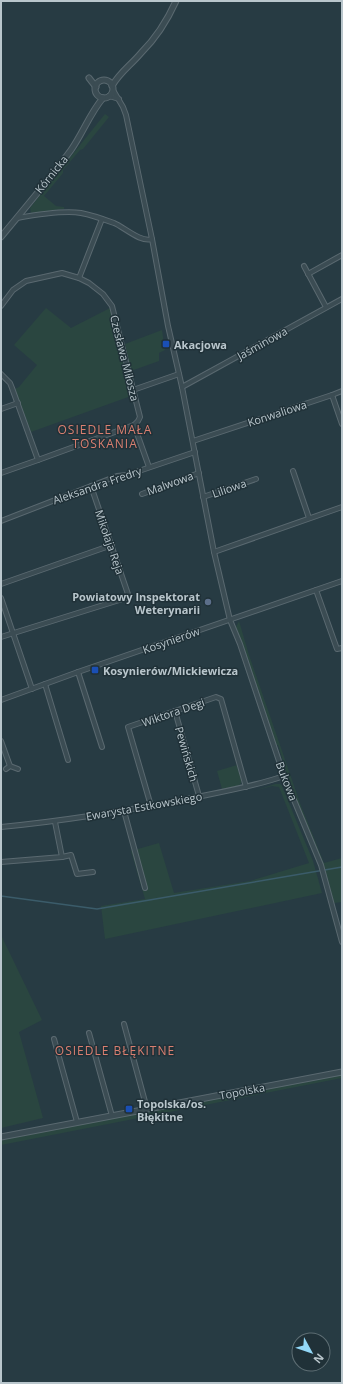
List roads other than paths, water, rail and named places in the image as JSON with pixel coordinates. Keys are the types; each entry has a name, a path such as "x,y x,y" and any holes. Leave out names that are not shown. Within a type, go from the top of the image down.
{"street":[{"path":"109,96 119,75 153,40 168,18 176,1"},
{"path":"95,107 97,84 119,75"},
{"path":"106,80 119,100 126,115 152,239 168,326 193,441 214,552 230,620"},
{"path":"97,94 103,98"},
{"path":"95,107 103,98 109,96 119,100"},
{"name":"Kórnicka","path":"1,237 70,151 79,138 95,107"},
{"path":"17,218 50,213 80,213 117,224 141,239 152,239"},
{"path":"79,278 102,219"},
{"path":"308,274 342,255"},
{"path":"304,266 326,307"},
{"name":"Czesława Miłosza","path":"1,306 13,290 26,281 62,274 79,278 103,294 112,306 140,417 134,424"},
{"name":"Jaśminowa","path":"182,387 326,307 342,300"},
{"path":"1,374 10,383 38,460"},
{"path":"133,390 179,374"},
{"name":"Konwaliowa","path":"193,441 342,391"},
{"path":"332,395 342,424"},
{"path":"1,409 18,403"},
{"path":"1,473 134,424 149,467"},
{"name":"Aleksandra Fredry","path":"1,521 117,476 127,476 195,452"},
{"path":"293,471 309,518"},
{"name":"Malwowa","path":"142,494 199,473"},
{"name":"Liliowa","path":"203,497 256,479"},
{"name":"Mikołaja Reja","path":"13,633 129,597 91,486"},
{"path":"214,552 342,507"},
{"path":"1,584 112,545"},
{"name":"Kosynierów","path":"1,700 342,581"},
{"path":"316,590 337,649 342,648"},
{"path":"1,598 32,689"},
{"name":"Bukowa","path":"230,620 240,644 284,776 320,865 342,942"},
{"path":"1,637 13,633"},
{"path":"78,672 102,747"},
{"path":"45,684 68,760"},
{"name":"Wiktora Degi","path":"151,806 128,727 216,697 221,700 246,787"},
{"name":"Pewińskich","path":"174,711 199,796"},
{"path":"1,741 8,768 18,769"},
{"name":"Ewarysta Estkowskiego","path":"1,827 55,822 124,811 246,787 284,776"},
{"path":"124,811 145,888"},
{"path":"55,822 62,857"},
{"path":"1,862 71,855 76,874 93,872"},
{"path":"124,1024 147,1109"},
{"path":"89,1033 112,1116"},
{"path":"54,1039 76,1122"},
{"name":"Topolska","path":"1,1137 342,1072"}],"waterway":[{"path":"1,896 97,909 342,867"}],"place":[{"name":"Akacjowa","path":"166,344"},
{"name":"Powiatowy Inspektorat Weterynarii","path":"208,602"},
{"name":"Kosynierów/Mickiewicza","path":"95,670"},
{"name":"Topolska/os. Błękitne","path":"129,1109"}],"district":[{"name":"OSIEDLE MAŁA TOSKANIA","path":"105,436"},
{"name":"OSIEDLE BŁĘKITNE","path":"115,1050"}]}
